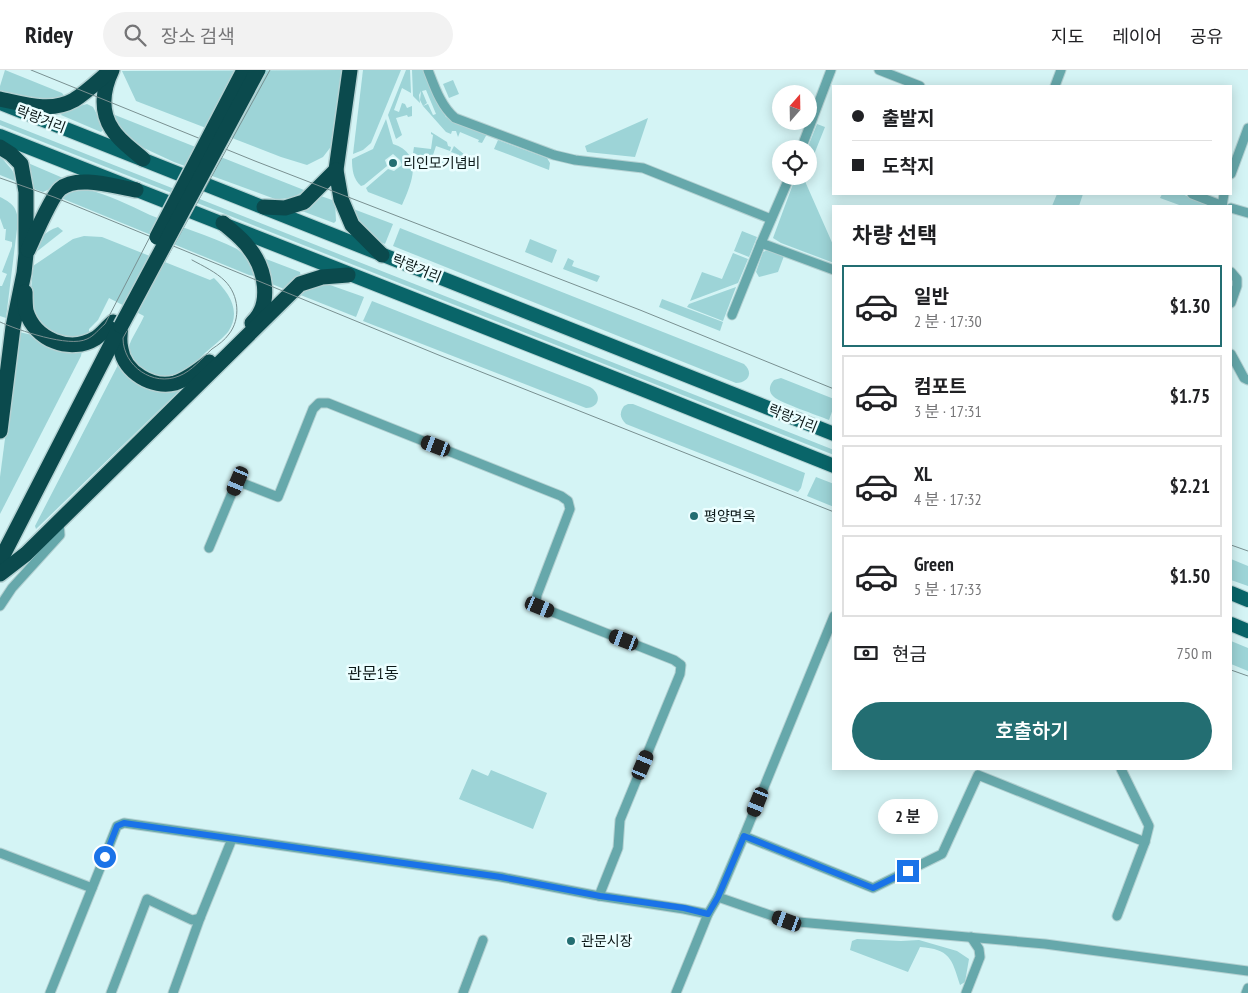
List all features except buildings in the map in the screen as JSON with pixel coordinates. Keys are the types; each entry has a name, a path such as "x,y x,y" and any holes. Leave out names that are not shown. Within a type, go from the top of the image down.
{"highway":[{"path":"0,99 33,106 63,105 74,100 112,70"},
{"path":"112,70 107,82 104,100 105,113 112,130 143,159"},
{"path":"0,561 244,70"},
{"path":"0,541 117,324 258,70"},
{"path":"346,70 348,85"},
{"path":"350,70 336,170 341,199 352,225 382,255"},
{"path":"0,146 12,154 21,164 26,192 26,254 24,273 13,328 0,431"},
{"path":"264,208 284,208 304,202 336,170"},
{"path":"26,254 61,188 74,183 93,182 136,190"},
{"path":"117,324 124,360 130,368 144,379 173,384 184,380 224,350 257,318 263,308 264,284 256,258 248,245 223,224"},
{"path":"24,273 26,310 30,320 44,336 55,343 68,345 88,341 117,324"},
{"path":"0,574 26,554 300,284 322,277 348,274"}],"main road":[{"name":"락랑거리","path":"0,103 832,433"},
{"path":"0,136 832,465"},
{"path":"1232,593 1248,600"},
{"path":"1232,624 1248,631"}],"street":[{"path":"428,70 442,104 455,118 554,155 575,160 643,168 771,219"},
{"path":"804,140 831,70"},
{"path":"879,70 917,85"},
{"path":"1055,85 1062,70"},
{"path":"1232,171 1248,128"},
{"path":"732,315 786,185"},
{"path":"1194,195 1220,205"},
{"path":"1232,208 1248,213"},
{"path":"762,243 832,269"},
{"path":"1232,273 1237,279 1237,286 1232,300"},
{"path":"1232,356 1244,378 1248,380"},
{"path":"209,548 238,481 278,497 313,410 319,404 328,403 561,496 568,501 570,509 536,602 540,607 674,660 681,665 680,674 620,820 618,848 600,896"},
{"path":"0,606 12,588 60,535 59,521"},
{"path":"676,993 708,914 718,897 744,836 832,621"},
{"path":"1117,916 1145,842 1149,826 1121,770"},
{"path":"744,836 873,888 942,854 978,775 1145,842"},
{"path":"50,993 117,826 124,823 501,877 600,896 684,908 708,914"},
{"path":"173,993 200,918 232,839"},
{"path":"0,853 92,888"},
{"path":"718,897 787,921 1045,944 1248,971"},
{"path":"111,993 147,899 192,920 200,918"},
{"path":"966,993 980,957 980,949 971,937"},
{"path":"462,993 482,940"},
{"path":"1246,993 1248,988"}],"shaded area":[{"path":"5,70 62,93 65,97 54,102 17,98 0,91"},
{"path":"341,70 342,76 333,144 323,157 307,165 281,157 136,101 122,71"},
{"path":"363,70 401,70 371,143 363,150 353,154"},
{"path":"406,70 410,70 411,93 402,88 394,110 399,112 402,103 407,108 412,106 412,116 408,117 407,115 396,118 402,135 396,139 388,115"},
{"path":"412,70 424,70 438,104 446,117 487,134 482,143 460,132 458,137 456,131 452,131 451,134 446,132 423,106 420,100 421,91 419,95 420,103 413,96","holes":["426,90 436,114 433,115 428,104 423,106 427,103 422,91"]},
{"path":"453,80 459,94 449,98 443,84"},
{"path":"87,104 93,107 103,126 101,132 61,115 64,110"},
{"path":"111,115 304,190 291,198 275,199 174,162 135,144 125,137"},
{"path":"648,118 635,157 587,152 585,146"},
{"path":"386,119 393,144 403,149 409,155 412,162 412,179 402,205 368,192 366,188 388,169 394,171 402,165 400,160 393,154 385,160 387,166 364,185 361,186 358,183 353,170 352,159 373,149"},
{"path":"0,120 832,449 832,454 0,125"},
{"path":"818,124 825,127 817,147 817,140 811,140 815,130 818,130"},
{"path":"431,132 447,142 448,146 451,147 450,151 436,146 432,158 444,162 455,160 457,154 451,152 454,146 471,160 445,166 413,153 414,147 431,149 433,135"},
{"path":"498,140 547,158 550,163 549,170 494,149"},
{"path":"0,156 12,170 17,179 15,181 0,175"},
{"path":"28,163 65,179 63,183 43,192 31,188"},
{"path":"793,185 807,185 832,242 832,262 781,243 773,238"},
{"path":"86,189 111,197 150,215 216,239 237,249 249,261 254,276 61,198 63,194 74,190"},
{"path":"318,195 335,201 336,221 334,223 302,211"},
{"path":"1057,195 1083,195 1079,205 1052,205"},
{"path":"1162,195 1184,195 1210,205 1179,205 1160,198"},
{"path":"0,197 13,206 18,221 6,318 0,316 0,286 2,286 7,274 2,272 12,242 5,240 6,229 4,229 0,218"},
{"path":"348,207 393,224 385,244 368,237"},
{"path":"58,227 63,231 35,253 42,237"},
{"path":"400,228 744,364 749,371 748,377 740,383 736,383 393,246"},
{"path":"742,231 757,237 749,257 734,251"},
{"path":"84,236 102,237 210,280 214,278 229,296 234,310 234,317 228,332 186,370 177,375 165,376 149,373 139,367 129,353 130,344 144,316 109,298 98,320 89,329 89,333 69,338 58,335 39,325 30,303 33,266 73,239"},
{"path":"530,239 557,250 552,263 525,252"},
{"path":"768,250 784,256 778,272 759,277 756,272 763,252"},
{"path":"733,253 748,259 738,283 690,301 702,272 722,279"},
{"path":"568,258 574,261 572,266 600,276 597,282 563,269"},
{"path":"266,259 300,272 301,277 284,289 272,284 264,261"},
{"path":"323,284 364,297 356,317 298,294 300,291"},
{"path":"736,287 723,321 687,307 689,304"},
{"path":"662,299 723,322 720,331 659,307"},
{"path":"372,301 590,387 598,397 597,403 586,408 363,321"},
{"path":"19,332 83,346 81,356 0,514 0,477"},
{"path":"119,363 137,384 150,389 177,389 179,391 36,529 35,526"},
{"path":"781,378 832,398 832,412 829,420 778,400 770,391 770,386 774,380"},
{"path":"628,404 633,404 805,473 801,488 798,492 626,424 621,418 621,411"},
{"path":"816,477 832,483 832,506 807,496"},
{"path":"1232,559 1248,566 1248,586 1232,580"},
{"path":"1232,641 1248,648 1248,671 1232,664"},
{"path":"472,769 488,776 491,770 547,793 533,829 459,799"},
{"path":"857,939 919,940 957,951 969,959 965,982 960,985 952,962 944,953 938,950 920,947 908,972 850,950 852,941"}],"tram line":[{"path":"31,70 255,161 640,310 832,388"},
{"path":"0,322 44,337 68,341 87,339 105,324 236,70"},
{"path":"192,260 209,269 225,281 236,300 237,314 233,328 226,338 197,364 179,376 159,379 141,372 134,365 124,348 123,338 270,70"},
{"path":"0,178 54,197 441,356 832,511"},
{"path":"1232,545 1248,551"},
{"path":"1232,670 1248,676"}],"place":[{"name":"리인모기념비","path":"393,163"},
{"name":"평양면옥","path":"694,516"},
{"name":"관문시장","path":"571,941"}],"district":[{"name":"관문1동","path":"373,673"}],"route":[{"path":"105,857 117,826 124,823 501,877 600,896 684,908 708,914 718,897 744,836 873,888 908,871"}]}
